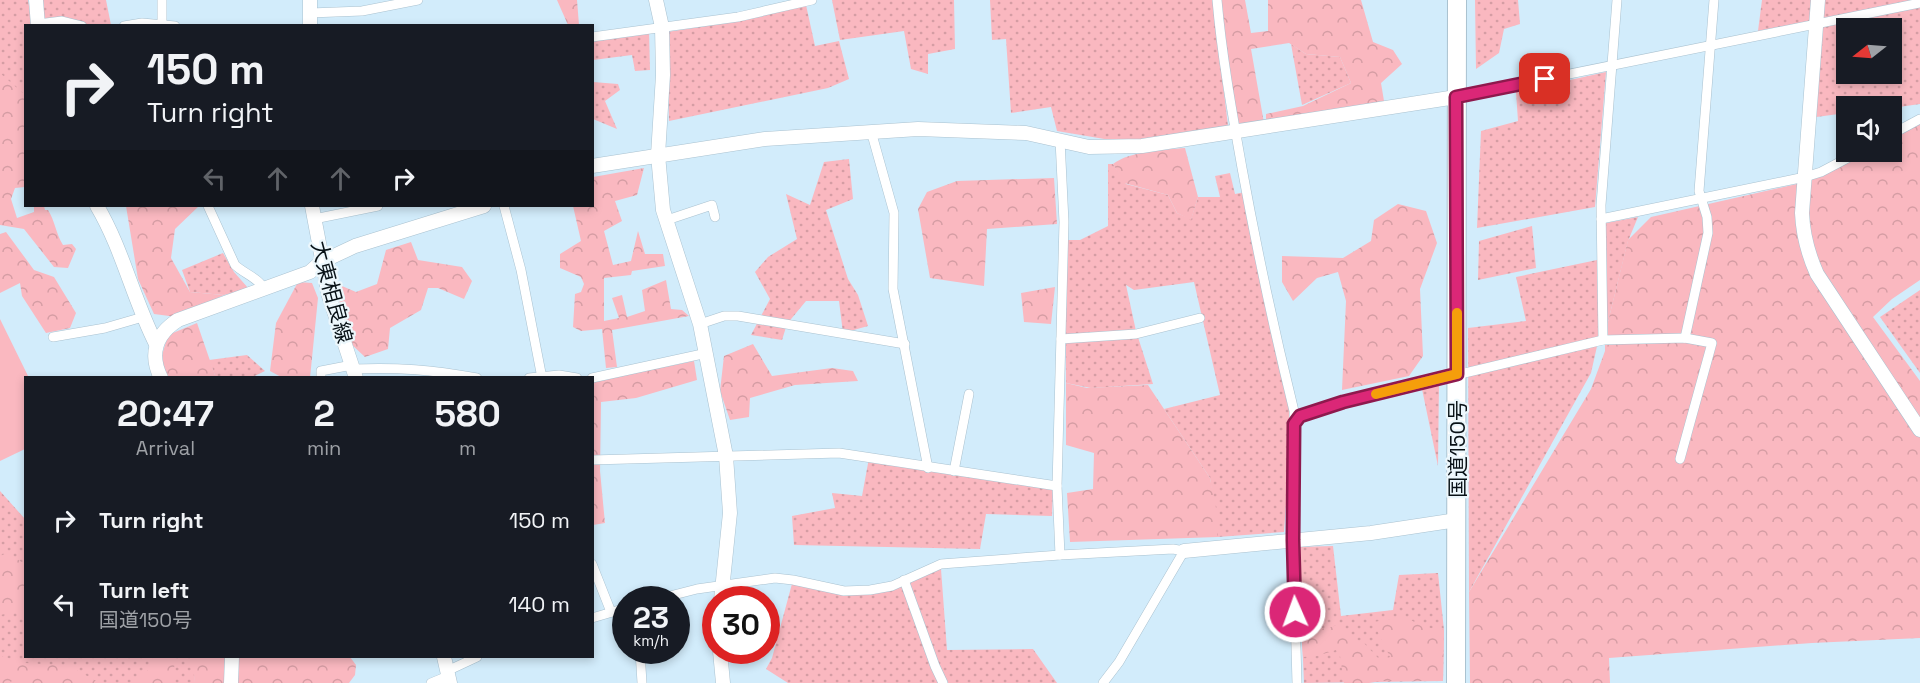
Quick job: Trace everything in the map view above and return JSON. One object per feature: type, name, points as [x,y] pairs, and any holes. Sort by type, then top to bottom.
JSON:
[{"type":"highway","name":"国道150号","points":[[1456,683],[1457,0]]},
{"type":"street","points":[[36,0],[38,24]]},
{"type":"street","points":[[162,0],[162,24]]},
{"type":"street","points":[[310,13],[362,11],[418,0]]},
{"type":"street","points":[[656,0],[662,27],[663,75],[658,155],[659,183],[667,220],[700,324],[726,456],[730,513],[723,585]]},
{"type":"street","points":[[594,37],[738,17],[812,0]]},
{"type":"street","points":[[1217,0],[1220,39],[1235,131],[1265,292],[1294,411],[1293,540],[1297,683]]},
{"type":"street","points":[[1603,340],[1601,219],[1617,0]]},
{"type":"street","points":[[1685,338],[1708,233],[1707,217],[1699,191],[1714,0]]},
{"type":"street","points":[[1818,0],[1802,213],[1808,255],[1821,280],[1920,430]]},
{"type":"street","points":[[594,166],[765,139],[918,129],[1026,133],[1089,147],[1127,147],[1163,143],[1456,97],[1920,3]]},
{"type":"street","points":[[44,24],[62,21],[74,24]]},
{"type":"street","points":[[136,24],[152,24]]},
{"type":"street","points":[[1902,129],[1920,119]]},
{"type":"street","points":[[871,131],[894,213],[893,289],[928,468]]},
{"type":"street","points":[[1060,140],[1064,222],[1057,486],[1060,555]]},
{"type":"street","points":[[1601,219],[1804,177],[1821,172],[1840,162]]},
{"type":"street","points":[[667,220],[712,205],[715,217]]},
{"type":"street","points":[[98,207],[122,256],[143,317],[156,344]]},
{"type":"street","points":[[208,207],[235,265],[241,272],[261,284],[264,289]]},
{"type":"street","points":[[313,212],[367,207]]},
{"type":"street","points":[[160,376],[154,357],[156,344],[168,326],[178,320],[310,272],[321,262],[355,246],[481,207]]},
{"type":"street","points":[[504,207],[521,270],[542,376]]},
{"type":"street","name":"大東相良線","points":[[313,212],[329,296],[354,371]]},
{"type":"street","points":[[700,324],[724,316],[738,316],[905,344]]},
{"type":"street","points":[[53,337],[105,328],[143,317]]},
{"type":"street","points":[[1061,339],[1136,334],[1200,318]]},
{"type":"street","points":[[1294,424],[1300,416],[1343,402],[1603,340],[1685,338],[1712,344],[1680,459]]},
{"type":"street","points":[[594,378],[707,353]]},
{"type":"street","points":[[321,376],[321,370],[354,371],[390,367],[424,369],[465,376]]},
{"type":"street","points":[[954,471],[969,394]]},
{"type":"street","points":[[594,460],[839,453],[1057,486]]},
{"type":"street","points":[[690,592],[775,578],[844,591],[870,590],[892,586],[941,564],[1060,555],[1173,549],[1184,551],[1371,533],[1456,520]]},
{"type":"street","points":[[1103,683],[1119,662],[1184,551]]},
{"type":"street","points":[[594,569],[611,612],[594,617]]},
{"type":"street","points":[[904,580],[943,683]]},
{"type":"street","points":[[231,683],[232,658]]},
{"type":"street","points":[[444,658],[448,677]]},
{"type":"street","points":[[431,683],[448,677],[476,658]]},
{"type":"street","points":[[641,664],[642,683]]},
{"type":"street","points":[[721,664],[723,683]]},
{"type":"green space","points":[[0,0],[28,0],[32,24],[24,24],[24,105],[0,74]]},
{"type":"green space","points":[[39,0],[106,0],[111,24],[57,22],[39,23]]},
{"type":"green space","points":[[557,0],[577,0],[579,24],[568,24]]},
{"type":"green space","points":[[832,0],[954,0],[955,49],[928,54],[928,74],[911,69],[904,31],[840,40]]},
{"type":"green space","points":[[990,0],[1213,0],[1228,126],[1128,143],[1057,131],[1051,107],[1011,113],[1006,39],[992,40]]},
{"type":"green space","points":[[1221,0],[1245,0],[1251,33],[1268,31],[1268,0],[1361,0],[1373,42],[1393,50],[1402,64],[1381,83],[1384,101],[1266,122],[1266,114],[1303,106],[1351,83],[1340,57],[1306,54],[1289,43],[1251,49],[1264,123],[1241,126],[1237,122],[1223,41]]},
{"type":"green space","points":[[1475,0],[1518,0],[1520,24],[1504,29],[1499,53],[1476,69]]},
{"type":"green space","points":[[1762,0],[1812,0],[1810,21],[1758,31]]},
{"type":"green space","points":[[1818,0],[1920,0],[1920,104],[1902,107],[1902,96],[1836,96],[1836,114],[1809,118]]},
{"type":"green space","points":[[806,5],[815,46],[839,41],[849,79],[828,88],[669,121],[667,32],[744,20]]},
{"type":"green space","points":[[649,31],[650,70],[635,71],[632,55],[594,60],[594,40]]},
{"type":"green space","points":[[1291,44],[1306,54],[1340,57],[1351,83],[1302,105]]},
{"type":"green space","points":[[1606,72],[1595,207],[1477,228],[1481,131],[1518,121],[1516,92]]},
{"type":"green space","points":[[0,73],[24,94],[24,187],[15,188],[11,199],[17,218],[34,212],[34,207],[44,207],[45,210],[48,210],[63,245],[72,244],[76,249],[68,268],[54,267],[24,229],[0,225]]},
{"type":"green space","points":[[594,82],[618,84],[620,90],[605,101],[617,129],[594,119]]},
{"type":"green space","points":[[1920,122],[1920,280],[1892,299],[1873,317],[1920,381],[1920,638],[1812,643],[1609,658],[1610,683],[1470,683],[1469,592],[1591,389],[1605,351],[1605,334],[1628,240],[1651,217],[1797,184],[1846,162],[1902,162],[1902,132]]},
{"type":"green space","points":[[1185,148],[1198,197],[1191,220],[1177,213],[1168,195],[1124,183],[1113,164],[1128,156]]},
{"type":"green space","points":[[849,159],[853,199],[826,210],[848,279],[858,295],[868,326],[843,333],[839,301],[806,301],[787,324],[782,340],[751,335],[770,299],[755,272],[768,257],[797,239],[786,194],[810,205],[824,162]]},
{"type":"green space","points":[[1108,164],[1113,164],[1126,184],[1168,195],[1177,213],[1191,219],[1198,197],[1220,197],[1215,176],[1230,173],[1235,194],[1245,192],[1292,421],[1284,532],[1218,537],[1210,478],[1164,409],[1220,395],[1194,282],[1134,290],[1126,285],[1136,331],[1153,384],[1091,388],[1066,383],[1065,240],[1080,240],[1108,226]]},
{"type":"green space","points":[[644,168],[637,195],[615,201],[622,221],[604,231],[613,265],[631,261],[638,231],[645,254],[663,254],[665,266],[632,271],[631,275],[604,278],[604,321],[619,318],[612,298],[622,295],[627,317],[645,311],[642,290],[666,280],[671,309],[682,310],[689,316],[612,330],[617,367],[606,368],[602,329],[581,331],[573,327],[575,294],[581,292],[584,284],[581,277],[560,268],[560,254],[581,241],[573,207],[594,207],[594,177]]},
{"type":"green space","points":[[1054,178],[1057,224],[987,229],[984,286],[930,278],[918,209],[927,192],[957,181]]},
{"type":"green space","points":[[1398,204],[1426,211],[1437,243],[1420,289],[1423,356],[1409,376],[1342,390],[1346,301],[1338,272],[1317,278],[1293,301],[1282,282],[1282,256],[1343,258],[1371,241],[1374,220]]},
{"type":"green space","points":[[126,207],[198,207],[175,229],[171,258],[190,292],[224,295],[177,317],[154,314],[138,279]]},
{"type":"green space","points":[[1638,217],[1628,241],[1605,334],[1606,223]]},
{"type":"green space","points":[[1532,226],[1536,268],[1478,280],[1479,241]]},
{"type":"green space","points":[[6,232],[34,270],[54,277],[76,313],[70,328],[46,333],[22,296],[20,283],[0,293],[0,234]]},
{"type":"green space","points":[[411,242],[418,260],[462,267],[472,281],[464,299],[438,288],[428,288],[421,310],[390,328],[388,349],[365,357],[350,343],[336,289],[342,286],[356,292],[377,284],[386,250]]},
{"type":"green space","points":[[223,253],[234,272],[249,289],[224,295],[190,292],[182,270]]},
{"type":"green space","points":[[1597,260],[1600,333],[1591,373],[1469,592],[1468,328],[1526,321],[1516,277]]},
{"type":"green space","points":[[298,282],[312,283],[318,298],[310,376],[279,376],[270,371],[276,323]]},
{"type":"green space","points":[[1055,287],[1051,324],[1024,322],[1021,293]]},
{"type":"green space","points":[[1920,290],[1920,373],[1880,317]]},
{"type":"green space","points":[[0,319],[28,376],[24,376],[24,449],[0,461]]},
{"type":"green space","points":[[197,323],[215,376],[167,376],[160,362],[168,335]]},
{"type":"green space","points":[[753,344],[772,376],[832,368],[853,371],[858,381],[795,385],[750,398],[749,417],[730,420],[720,391],[724,356]]},
{"type":"green space","points":[[247,355],[265,371],[254,376],[215,376],[209,360]]},
{"type":"green space","points":[[694,361],[697,380],[636,398],[601,402],[600,471],[605,523],[594,525],[594,378],[614,377]]},
{"type":"green space","points":[[1066,383],[1087,388],[1148,385],[1210,478],[1218,518],[1218,537],[1070,542],[1067,493],[1093,489],[1094,453],[1066,445]]},
{"type":"green space","points":[[1439,384],[1438,466],[1422,389]]},
{"type":"green space","points":[[869,458],[1053,489],[1052,516],[986,514],[980,549],[794,545],[792,516],[835,508],[832,493],[862,496]]},
{"type":"green space","points":[[0,491],[24,518],[24,658],[194,658],[195,683],[0,683]]},
{"type":"green space","points":[[1333,546],[1341,616],[1393,610],[1399,575],[1438,573],[1444,630],[1443,681],[1304,683],[1298,547]]},
{"type":"green space","points":[[7,553],[24,563],[24,610],[0,615],[0,556]]},
{"type":"green space","points":[[941,569],[947,650],[1033,649],[1057,683],[788,683],[766,669],[769,664],[780,664],[780,628],[793,580],[853,591]]},
{"type":"green space","points":[[1405,617],[1424,627],[1444,630],[1443,681],[1344,683],[1340,656],[1336,650],[1317,656],[1303,657],[1301,631],[1341,624],[1353,640],[1362,641],[1380,660],[1390,657],[1373,622]]},
{"type":"green space","points":[[0,656],[26,663],[69,666],[100,683],[20,683],[12,681],[0,683]]},
{"type":"green space","points":[[153,658],[175,658],[173,683],[134,683],[148,670]]},
{"type":"green space","points":[[192,658],[351,658],[356,665],[355,675],[349,683],[195,683]]},
{"type":"slow traffic","points":[[1376,394],[1457,374],[1457,313]]},
{"type":"route","points":[[1295,612],[1294,424],[1300,416],[1343,402],[1457,374],[1456,97],[1545,79]]}]
